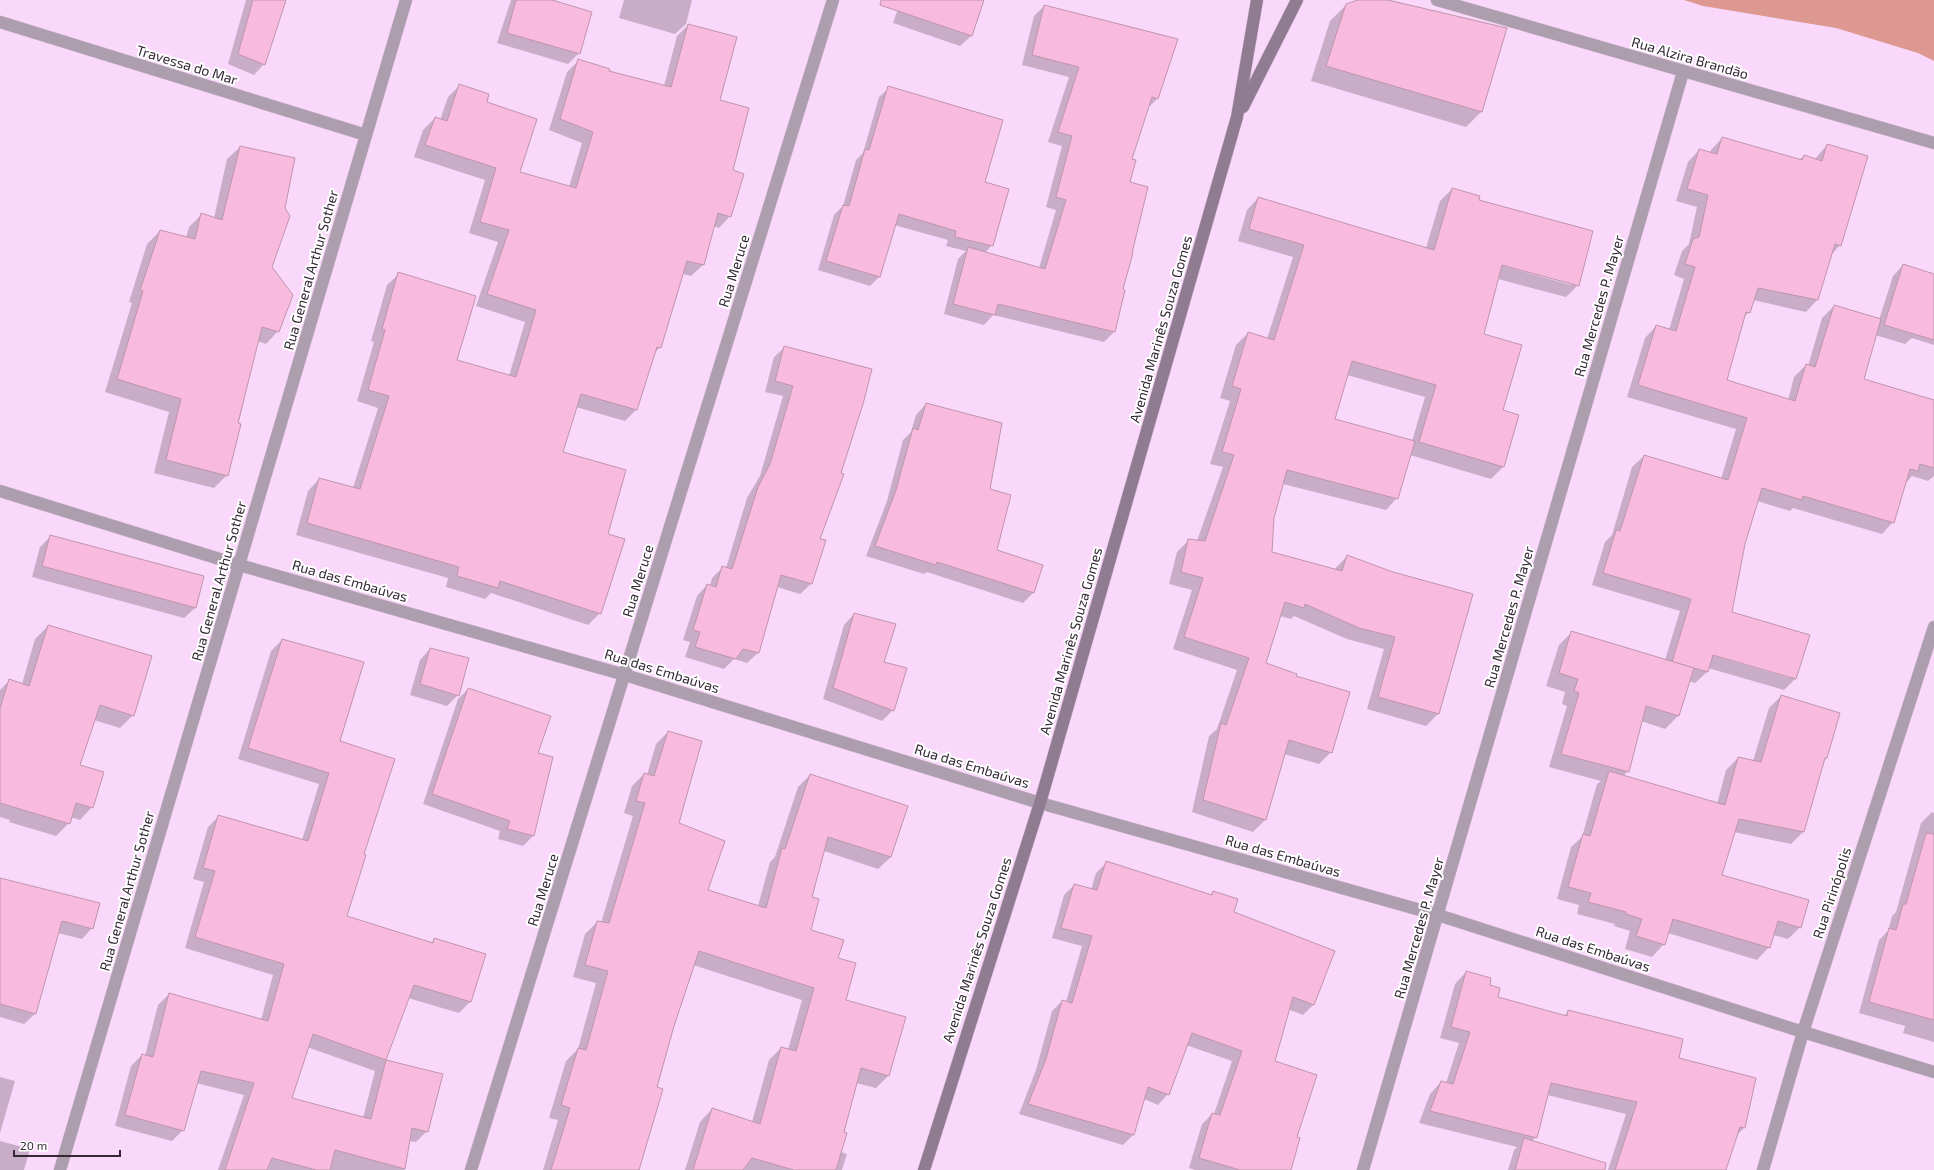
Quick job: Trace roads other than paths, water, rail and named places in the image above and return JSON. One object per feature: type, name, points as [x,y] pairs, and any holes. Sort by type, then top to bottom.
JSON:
[{"type":"street","name":"Rua General Arthur Sother","points":[[60,1170],[406,0]]},
{"type":"street","name":"Rua Meruce","points":[[471,1170],[625,675],[832,0]]},
{"type":"street","name":"Avenida Marinês Souza Gomes","points":[[924,1170],[1040,803],[1238,116],[1257,0]]},
{"type":"street","name":"Avenida Marinês Souza Gomes","points":[[1238,116],[1298,0]]},
{"type":"street","name":"Rua Alzira Brandão","points":[[1437,0],[1934,143]]},
{"type":"street","name":"Travessa do Mar","points":[[0,22],[366,135]]},
{"type":"street","name":"Rua Mercedes P. Mayer","points":[[1363,1170],[1683,72]]},
{"type":"street","name":"Rua das Embaúvas","points":[[0,491],[239,565],[625,675],[1040,803],[1438,915],[1802,1032],[1934,1072]]},
{"type":"street","name":"Rua Pirinópolis","points":[[1763,1170],[1802,1032],[1934,627]]}]
